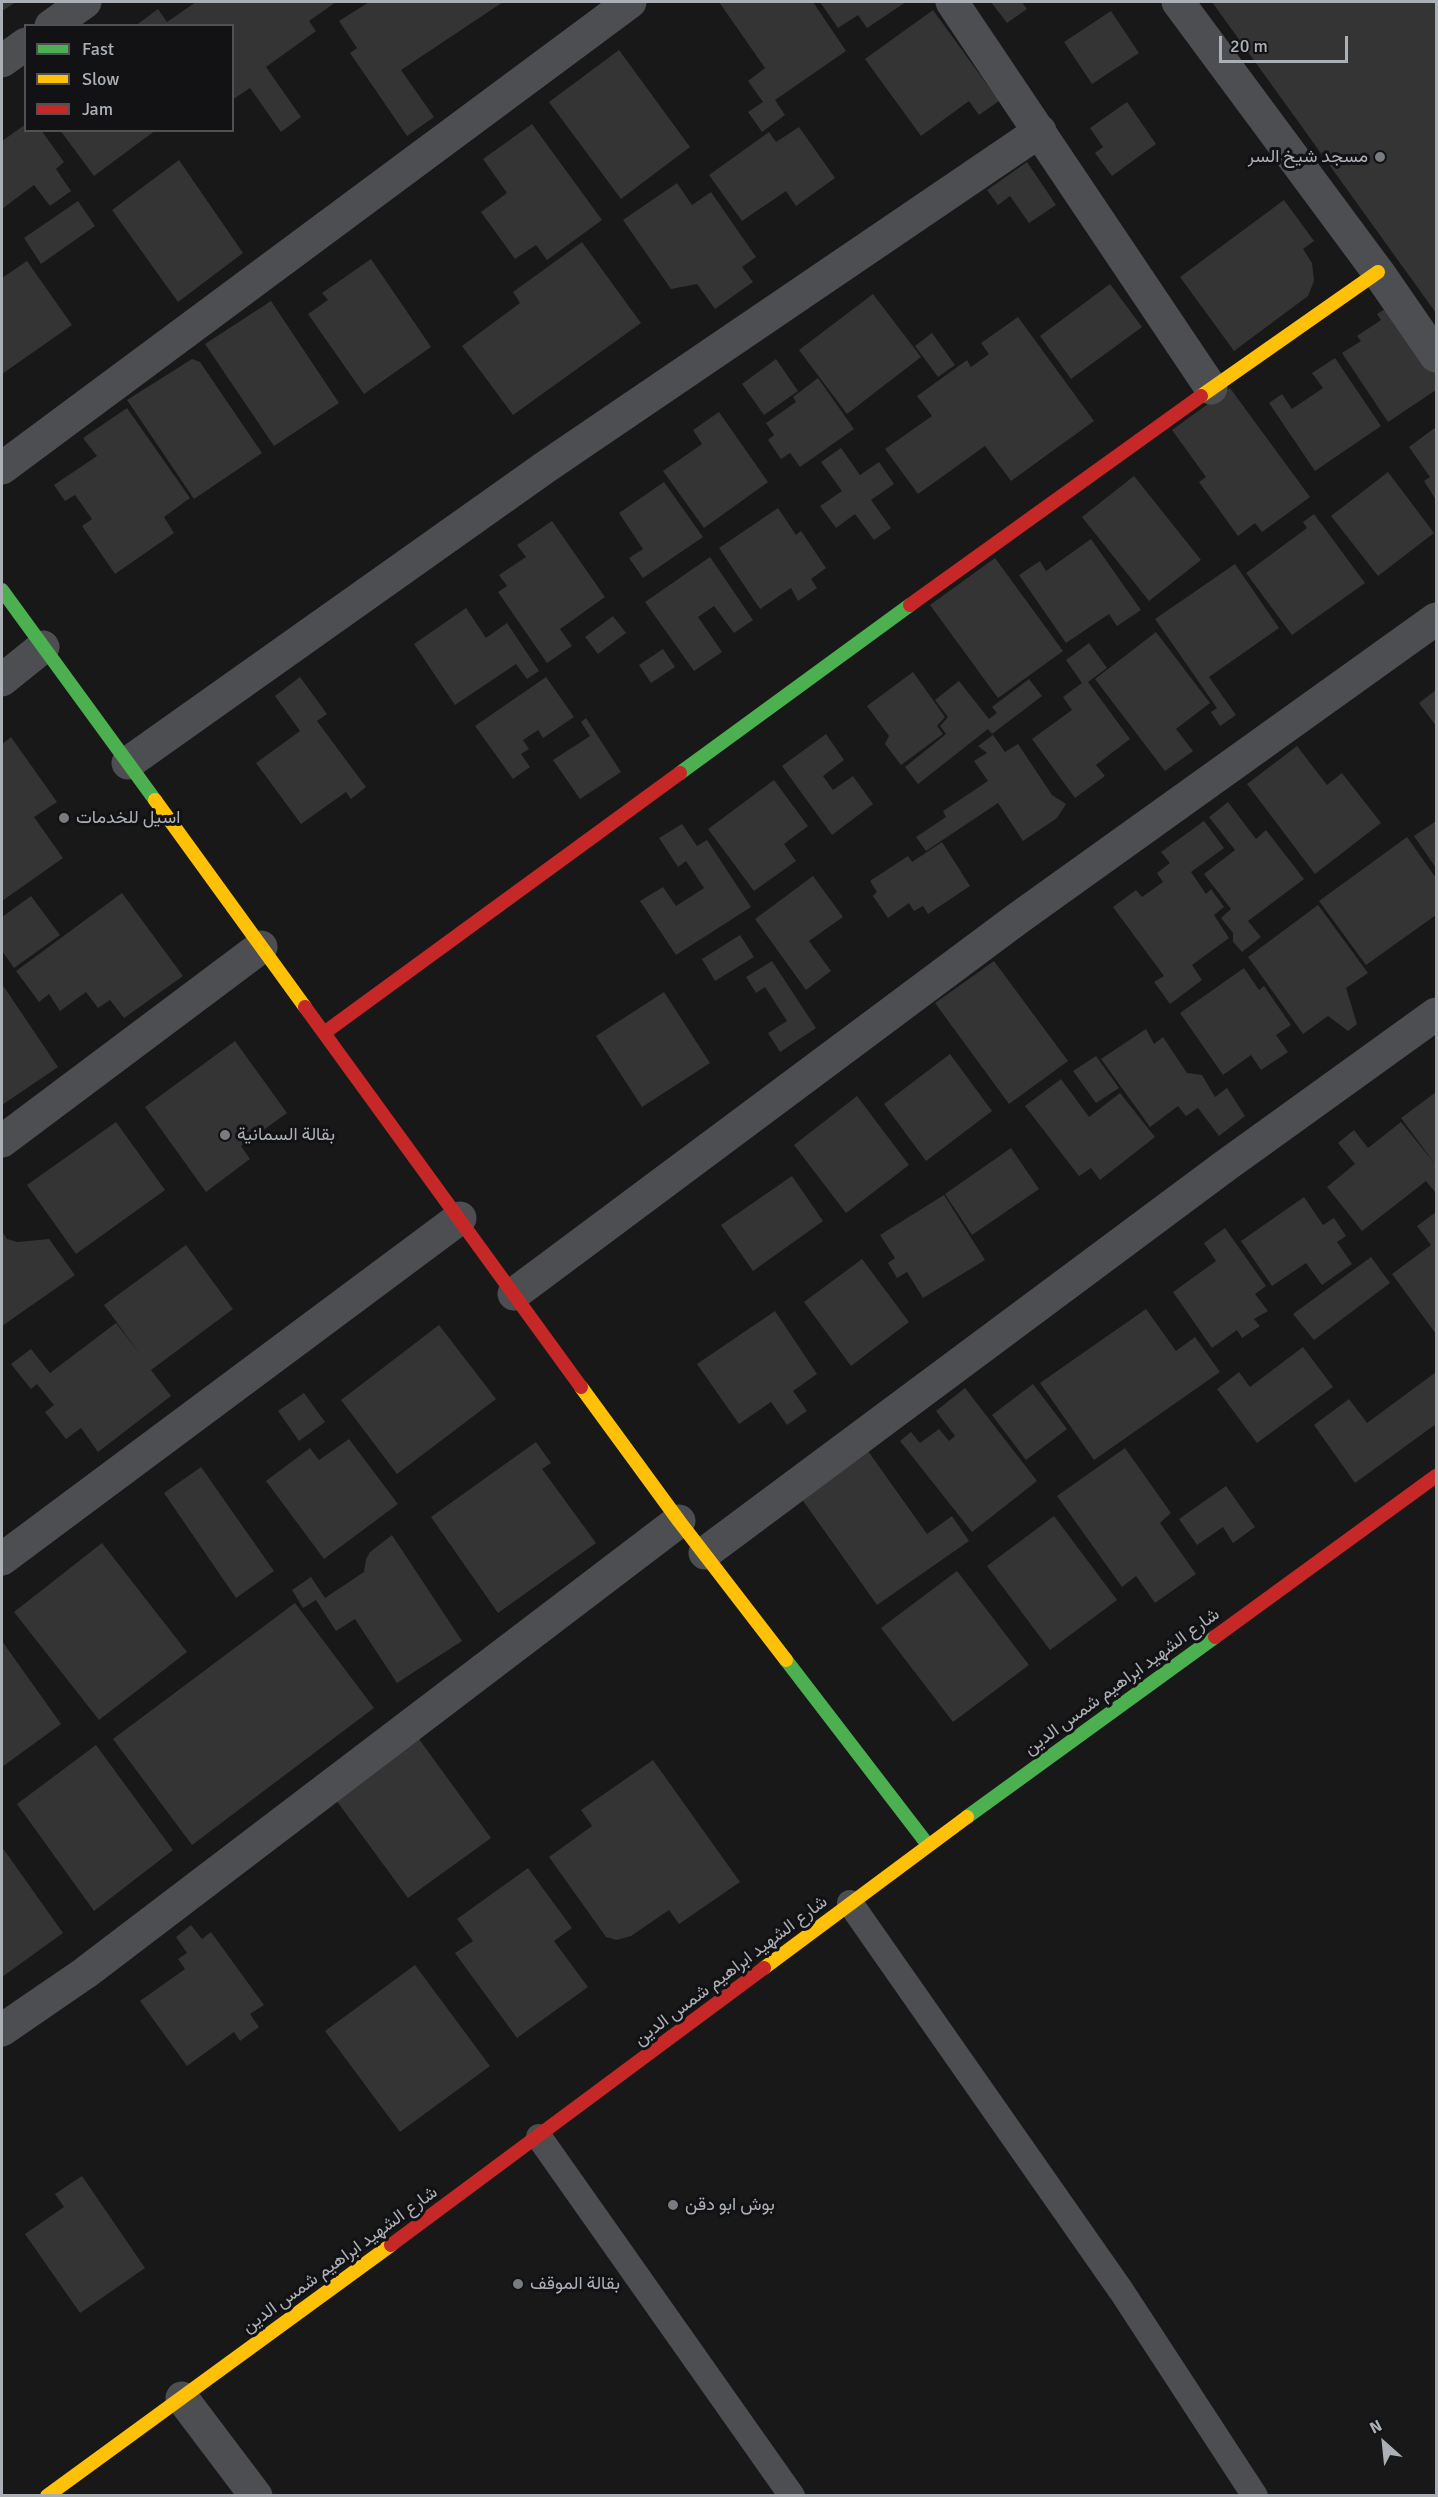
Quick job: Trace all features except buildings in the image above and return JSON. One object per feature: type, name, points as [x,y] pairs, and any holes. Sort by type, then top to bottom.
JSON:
[{"type":"street","points":[[54,24],[85,2]]},
{"type":"street","points":[[2,468],[630,2]]},
{"type":"street","points":[[952,2],[1210,388]]},
{"type":"street","points":[[1178,2],[1378,272],[1437,356]]},
{"type":"street","points":[[2,61],[24,45]]},
{"type":"street","points":[[128,763],[547,466],[1040,131]]},
{"type":"street","points":[[324,1033],[756,716],[1210,388],[1378,272]]},
{"type":"street","points":[[2,590],[679,1521],[928,1845]]},
{"type":"street","points":[[514,1294],[1017,919],[1437,619]]},
{"type":"street","points":[[2,680],[43,648]]},
{"type":"street","points":[[2,1141],[261,947]]},
{"type":"street","points":[[705,1553],[1225,1166],[1437,1014]]},
{"type":"street","points":[[2,1559],[460,1218]]},
{"type":"street","name":"شارع الشهيد ابراهيم شمس الدين","points":[[47,2496],[539,2138],[928,1845],[1437,1476]]},
{"type":"street","points":[[2,2030],[94,1966],[679,1521]]},
{"type":"street","points":[[182,2398],[256,2496]]},
{"type":"lane","points":[[850,1903],[1122,2292],[1256,2496]]},
{"type":"lane","points":[[539,2138],[792,2496]]},
{"type":"traffic: fast","points":[[2,590],[155,800]]},
{"type":"traffic: fast","points":[[680,773],[910,605]]},
{"type":"traffic: fast","points":[[967,1817],[1215,1637]]},
{"type":"traffic: fast","points":[[786,1660],[928,1845]]},
{"type":"traffic: slow","points":[[1201,396],[1378,272]]},
{"type":"traffic: slow","points":[[155,800],[305,1007]]},
{"type":"traffic: slow","points":[[581,1387],[679,1521],[786,1660]]},
{"type":"traffic: slow","points":[[764,1968],[967,1817]]},
{"type":"traffic: slow","points":[[47,2496],[391,2245]]},
{"type":"traffic: jam","points":[[910,605],[1201,396]]},
{"type":"traffic: jam","points":[[324,1033],[680,773]]},
{"type":"traffic: jam","points":[[305,1007],[581,1387]]},
{"type":"traffic: jam","points":[[1215,1637],[1436,1476]]},
{"type":"traffic: jam","points":[[391,2245],[764,1968]]},
{"type":"place","name":"مسجد شيخ السر","points":[[1380,157]]},
{"type":"place","name":"اسيل للخدمات","points":[[64,818]]},
{"type":"place","name":"بقالة السمانية","points":[[225,1135]]},
{"type":"place","name":"بوش ابو دقن","points":[[673,2205]]},
{"type":"place","name":"بقالة الموقف","points":[[518,2284]]}]
